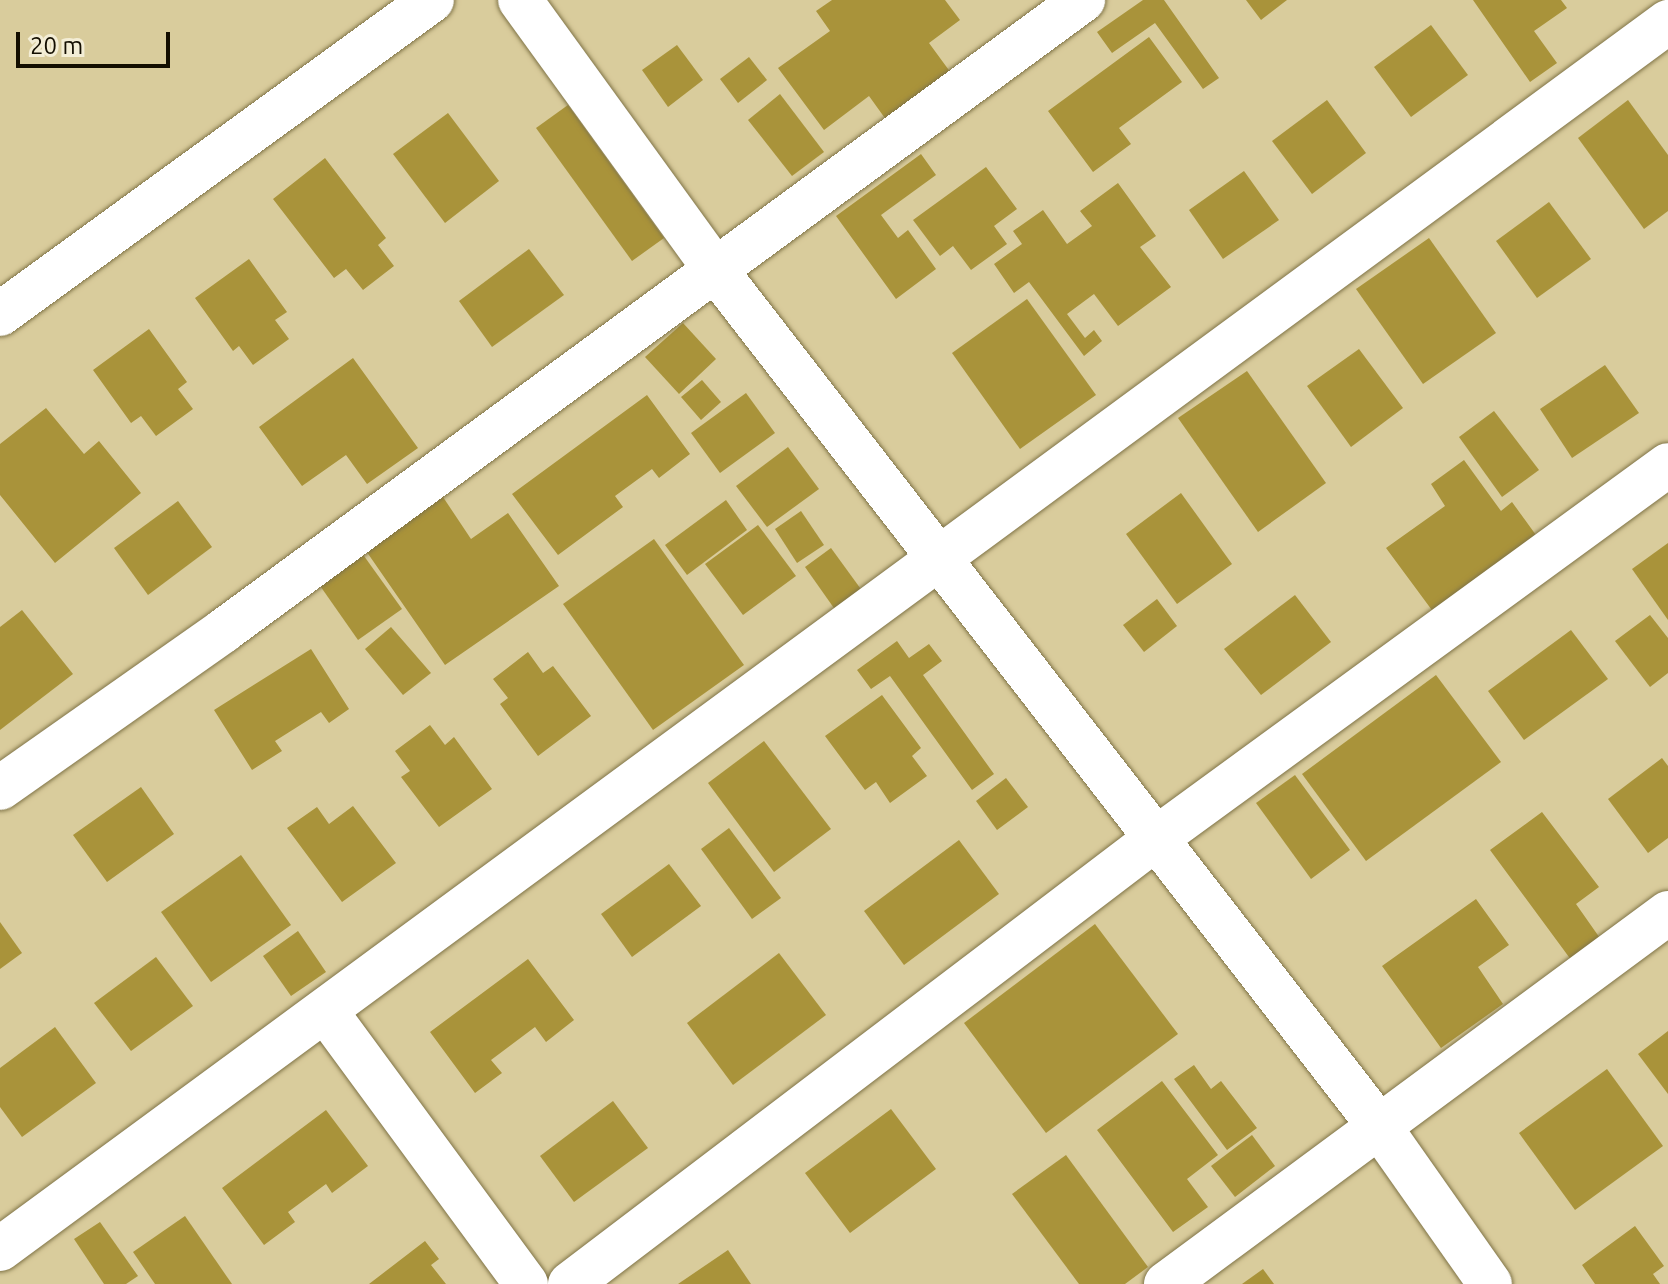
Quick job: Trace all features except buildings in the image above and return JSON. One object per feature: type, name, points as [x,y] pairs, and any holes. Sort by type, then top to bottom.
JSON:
[{"type":"street","points":[[0,314],[432,0]]},
{"type":"street","points":[[520,0],[714,268],[1154,840],[1379,1126],[1490,1284]]},
{"type":"street","points":[[0,788],[223,631],[1083,0]]},
{"type":"street","points":[[0,1249],[327,1013],[1668,22]]},
{"type":"street","points":[[570,1284],[1154,840],[1668,465]]},
{"type":"street","points":[[1166,1284],[1668,913]]},
{"type":"street","points":[[327,1013],[526,1284]]}]
